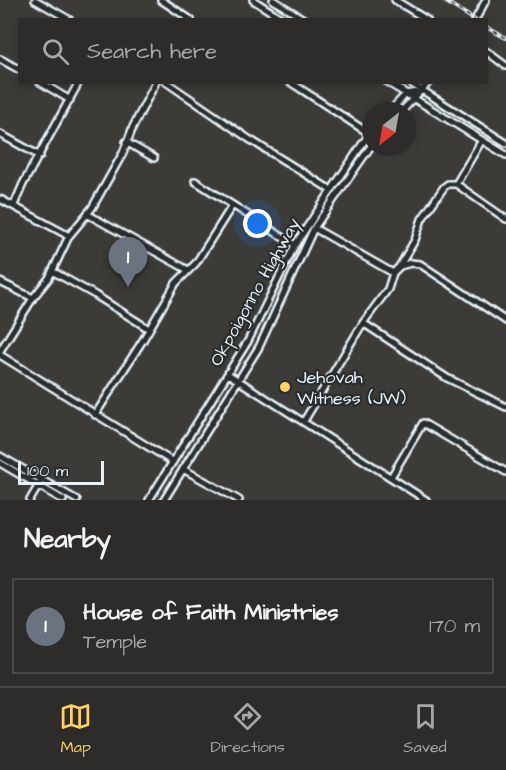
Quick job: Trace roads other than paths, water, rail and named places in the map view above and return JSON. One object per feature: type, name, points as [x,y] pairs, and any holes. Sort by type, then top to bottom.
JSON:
[{"type":"street","points":[[35,0],[66,18]]},
{"type":"street","points":[[161,0],[188,18]]},
{"type":"street","points":[[253,0],[281,18]]},
{"type":"street","points":[[273,0],[302,18]]},
{"type":"street","points":[[395,0],[424,18]]},
{"type":"street","points":[[476,18],[486,0]]},
{"type":"street","points":[[488,52],[506,66]]},
{"type":"street","points":[[0,59],[18,69]]},
{"type":"street","points":[[43,84],[70,100]]},
{"type":"street","points":[[14,205],[78,84]]},
{"type":"street","points":[[155,84],[126,142],[123,153],[87,214],[69,236],[45,285],[33,298],[0,353],[95,415],[173,462]]},
{"type":"street","points":[[169,84],[249,139],[331,190]]},
{"type":"street","points":[[293,84],[362,128]]},
{"type":"street","points":[[390,84],[506,155]]},
{"type":"street","points":[[398,102],[410,84]]},
{"type":"street","points":[[412,84],[506,143]]},
{"type":"street","points":[[411,102],[428,84]]},
{"type":"street","points":[[405,93],[423,91]]},
{"type":"street","points":[[0,134],[40,156]]},
{"type":"street","points":[[456,184],[482,140]]},
{"type":"street","points":[[126,142],[154,158]]},
{"type":"street","name":"Okpoigonno Highway","points":[[149,500],[248,341],[295,245],[362,145]]},
{"type":"street","name":"Okpoigonno Highway","points":[[164,500],[240,381],[273,319],[292,271],[314,228],[364,156]]},
{"type":"street","points":[[195,181],[295,245]]},
{"type":"street","points":[[304,421],[363,323],[388,289],[393,273],[415,240],[422,219],[444,187],[448,184],[456,184],[506,219]]},
{"type":"street","points":[[0,199],[69,236]]},
{"type":"street","points":[[95,415],[176,283],[202,254],[232,206]]},
{"type":"street","points":[[87,214],[188,270]]},
{"type":"street","points":[[314,228],[393,273]]},
{"type":"street","points":[[399,267],[411,263],[420,264],[506,321]]},
{"type":"street","points":[[52,271],[149,329]]},
{"type":"street","points":[[0,282],[33,298]]},
{"type":"street","points":[[363,323],[447,378],[506,407]]},
{"type":"street","points":[[228,374],[426,500]]},
{"type":"street","points":[[391,477],[423,423],[506,472]]},
{"type":"street","points":[[0,456],[63,500]]},
{"type":"street","points":[[0,464],[77,500]]},
{"type":"street","points":[[183,469],[239,500]]},
{"type":"street","points":[[30,500],[40,483]]},
{"type":"railway","points":[[443,0],[472,18]]},
{"type":"railway","points":[[488,28],[506,38]]},
{"type":"place","name":"House of Faith Ministries","points":[[128,287]]},
{"type":"place","name":"Jehovah Witness (JW)","points":[[285,387]]}]
